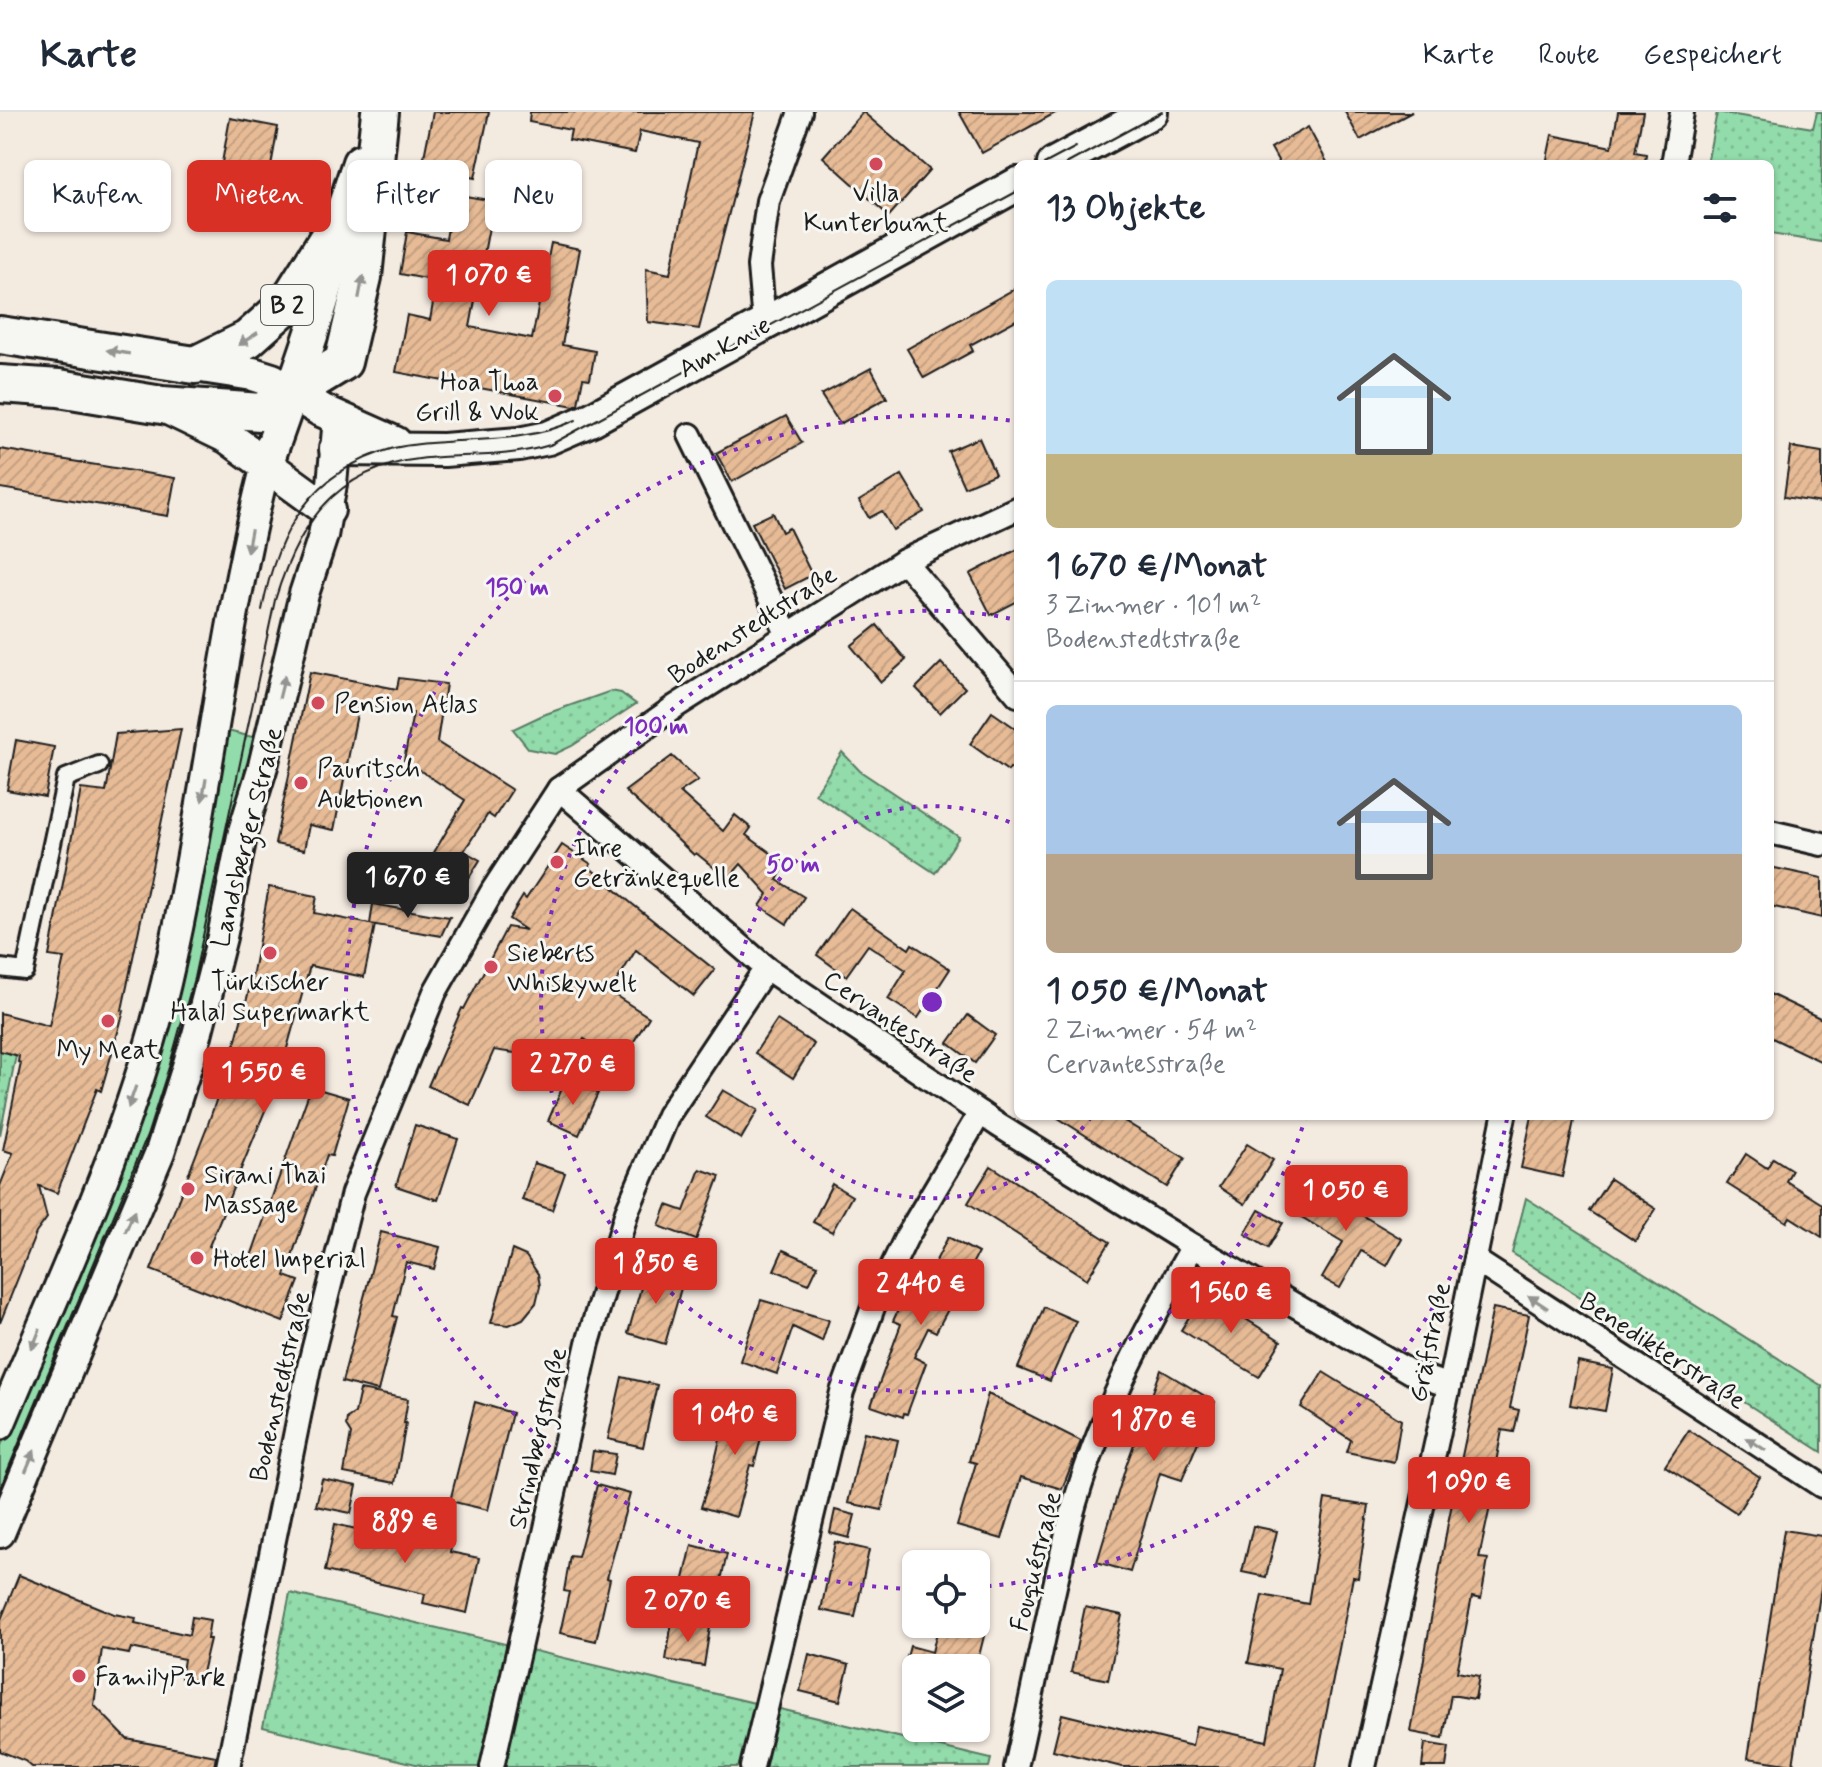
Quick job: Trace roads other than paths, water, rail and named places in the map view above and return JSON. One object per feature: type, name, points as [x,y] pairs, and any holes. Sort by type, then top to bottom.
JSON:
[{"type":"main road","name":"Landsberger Straße","points":[[266,465],[330,276],[345,211],[379,112]]},
{"type":"main road","name":"Landsberger Straße","points":[[337,434],[343,362],[363,277],[379,112]]},
{"type":"main road","points":[[1061,160],[1151,112]]},
{"type":"main road","name":"Am Knie","points":[[195,365],[272,380],[291,392],[337,434],[411,450],[485,448],[548,438],[592,419],[1014,186]]},
{"type":"main road","name":"B 2","points":[[195,365],[248,339],[280,313],[345,211]]},
{"type":"main road","points":[[0,335],[195,365]]},
{"type":"main road","points":[[0,384],[59,388],[162,405],[261,412],[343,362]]},
{"type":"main road","points":[[162,405],[215,429],[328,510]]},
{"type":"street","points":[[764,323],[759,266],[768,201],[800,112]]},
{"type":"street","points":[[1674,160],[1682,112]]},
{"type":"street","name":"Landsberger Straße","points":[[0,1533],[160,1152],[197,1035],[222,937],[243,831],[321,542],[337,434]]},
{"type":"street","points":[[690,435],[787,633]]},
{"type":"street","name":"Landsberger Straße","points":[[0,1425],[118,1139],[158,1011],[186,891],[215,713],[266,465]]},
{"type":"street","name":"Bodenstedtstraße","points":[[228,1767],[309,1367],[353,1193],[435,992],[493,890],[559,789],[676,706],[904,561],[1014,510]]},
{"type":"street","points":[[904,561],[1014,690]]},
{"type":"street","points":[[0,968],[25,971],[66,778],[99,765]]},
{"type":"street","name":"Cervantesstraße","points":[[559,789],[766,968],[980,1113],[1193,1246],[1410,1372],[1449,1386]]},
{"type":"street","points":[[1774,833],[1822,844]]},
{"type":"street","name":"Strindbergstraße","points":[[492,1767],[588,1343],[627,1211],[668,1115],[766,968]]},
{"type":"street","points":[[752,1767],[842,1392],[875,1302],[906,1238],[980,1113]]},
{"type":"street","name":"Gräfstraße","points":[[1364,1767],[1449,1386],[1503,1120]]},
{"type":"street","name":"Fouquéstraße","points":[[1016,1767],[1077,1501],[1102,1426],[1137,1344],[1193,1246]]},
{"type":"street","name":"Benedikterstraße","points":[[1475,1260],[1822,1486]]},
{"type":"tram line","points":[[1073,160],[1162,112]]},
{"type":"tram line","points":[[1052,160],[1076,147]]},
{"type":"tram line","points":[[0,1489],[147,1136],[194,978],[275,600],[299,541],[314,517],[332,497],[353,481],[378,469],[407,461],[509,453],[550,445],[1014,193]]},
{"type":"tram line","points":[[262,610],[277,555],[288,530],[302,508],[340,472],[365,458],[401,446],[517,436],[547,431],[576,420]]},
{"type":"place","name":"Villa Kunterbunt","points":[[876,164]]},
{"type":"place","name":"Hoa Thoa Grill & Wok","points":[[555,396]]},
{"type":"place","name":"Pension Atlas","points":[[318,703]]},
{"type":"place","name":"Pauritsch Auktionen","points":[[301,783]]},
{"type":"place","name":"Ihre Getränkequelle","points":[[557,862]]},
{"type":"place","name":"Türkischer Halal Supermarkt","points":[[270,953]]},
{"type":"place","name":"Sieberts Whiskywelt","points":[[491,967]]},
{"type":"place","name":"My Meat","points":[[108,1021]]},
{"type":"place","name":"Sirani Thai Massage","points":[[188,1189]]},
{"type":"place","name":"Hotel Imperial","points":[[197,1258]]},
{"type":"place","name":"FamilyPark","points":[[79,1676]]}]
